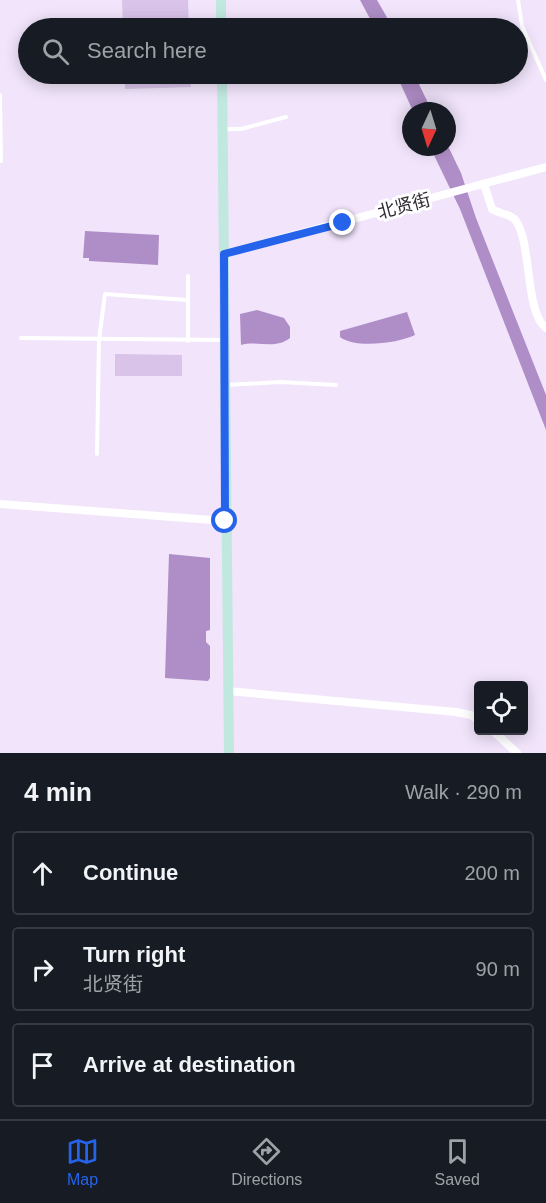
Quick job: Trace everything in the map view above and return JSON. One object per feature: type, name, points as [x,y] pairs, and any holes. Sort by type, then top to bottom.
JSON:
[{"type":"main road","points":[[220,0],[221,18]]},
{"type":"main road","points":[[222,84],[229,753]]},
{"type":"street","points":[[546,167],[484,184],[492,209],[513,217],[518,222],[537,317],[546,328]]},
{"type":"street","name":"北贤街","points":[[224,254],[484,184]]},
{"type":"street","points":[[0,504],[225,521]]},
{"type":"street","points":[[228,691],[456,712],[474,717]]},
{"type":"street","points":[[497,735],[517,753]]},
{"type":"lane","points":[[518,0],[521,18]]},
{"type":"lane","points":[[528,40],[546,80]]},
{"type":"lane","points":[[0,95],[1,161]]},
{"type":"lane","points":[[223,129],[241,129],[286,117]]},
{"type":"lane","points":[[188,276],[188,341]]},
{"type":"lane","points":[[97,454],[99,340],[105,294],[187,300]]},
{"type":"lane","points":[[21,338],[224,340]]},
{"type":"lane","points":[[224,385],[281,382],[336,385]]},
{"type":"shaded area","points":[[122,0],[188,0],[189,18],[123,18]]},
{"type":"shaded area","points":[[360,0],[377,0],[387,18],[370,18]]},
{"type":"shaded area","points":[[125,84],[191,84],[191,87],[125,89]]},
{"type":"shaded area","points":[[401,84],[419,84],[428,102],[409,102]]},
{"type":"shaded area","points":[[434,156],[453,156],[461,173],[476,218],[546,395],[546,430],[460,209]]},
{"type":"shaded area","points":[[85,231],[159,235],[158,265],[89,261],[89,258],[83,258]]},
{"type":"shaded area","points":[[257,310],[284,318],[290,327],[290,338],[284,342],[272,344],[241,345],[240,314]]},
{"type":"shaded area","points":[[407,312],[415,335],[408,338],[366,344],[347,341],[340,337],[340,331]]},
{"type":"shaded area","points":[[115,354],[182,355],[182,376],[115,376]]},
{"type":"shaded area","points":[[169,554],[210,558],[210,630],[206,631],[206,642],[210,646],[210,678],[208,681],[165,678]]},
{"type":"route","points":[[225,521],[224,254],[343,223]]}]
